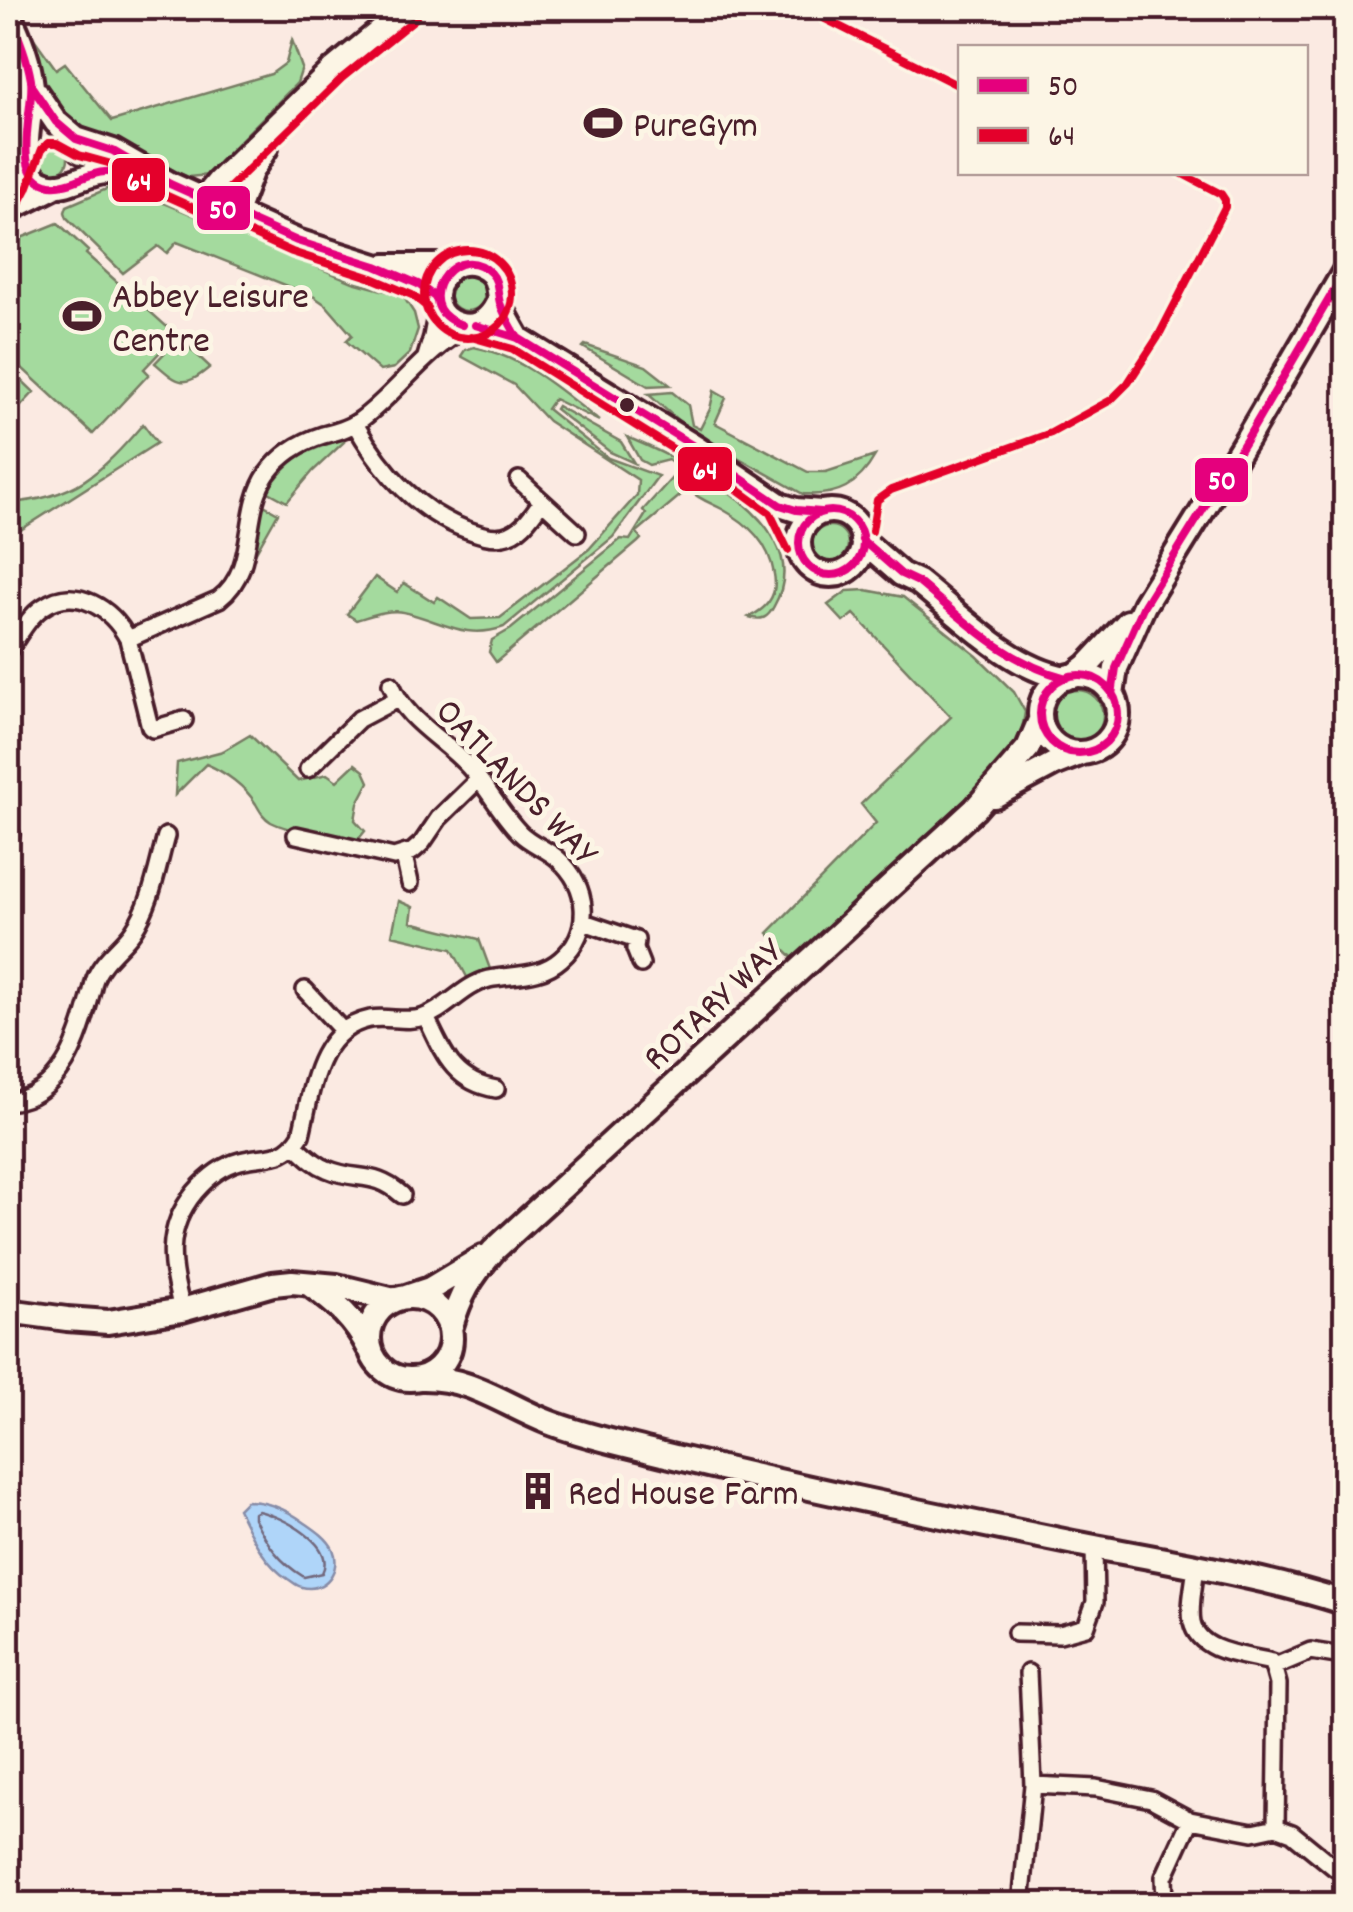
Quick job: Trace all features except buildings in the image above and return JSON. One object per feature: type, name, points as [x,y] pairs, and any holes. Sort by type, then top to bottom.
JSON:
[{"type":"street","points":[[204,199],[334,69],[408,8]]},
{"type":"street","points":[[8,13],[32,87],[80,146],[82,163],[79,171],[62,184],[8,210]]},
{"type":"street","points":[[32,87],[26,154],[33,176],[48,185],[108,172],[170,184]]},
{"type":"street","points":[[236,212],[256,163],[286,118]]},
{"type":"street","points":[[8,197],[36,136],[43,131],[60,130],[297,241],[418,284],[456,324],[518,338],[695,447],[780,505],[843,513],[860,530],[860,556],[854,565],[835,574],[813,569],[802,558],[780,505]]},
{"type":"street","points":[[128,639],[231,590],[242,569],[259,489],[279,459],[312,438],[356,424],[426,357],[486,321],[499,300],[494,277],[473,263],[376,266]]},
{"type":"street","points":[[426,357],[437,287],[440,278],[454,266]]},
{"type":"street","points":[[1112,695],[1116,668],[1144,605],[1346,270]]},
{"type":"street","points":[[499,300],[518,338]]},
{"type":"street","points":[[356,424],[374,455],[404,490],[425,510],[446,522],[474,532],[503,536],[518,530],[542,501]]},
{"type":"street","points":[[519,480],[577,533]]},
{"type":"street","points":[[799,545],[803,527],[821,512]]},
{"type":"street","points":[[862,540],[1010,656],[1048,674],[1089,677],[1102,683],[1117,709],[1110,738],[1084,753],[1072,753],[1051,742],[1010,656]]},
{"type":"street","points":[[845,571],[901,574]]},
{"type":"street","points":[[8,651],[44,606],[57,600],[85,599],[109,613],[128,639],[150,727],[184,720]]},
{"type":"street","points":[[1040,715],[1048,690],[1097,656],[1144,605]]},
{"type":"street","name":"OATLANDS WAY","points":[[308,770],[358,719],[394,692],[413,718],[467,764],[520,834],[554,856],[577,882],[584,902],[584,922],[566,955],[532,974],[486,980],[470,987],[426,1017]]},
{"type":"street","name":"ROTARY WAY","points":[[450,1332],[460,1297],[494,1250],[974,809],[1028,748],[1040,715]]},
{"type":"street","name":"ROTARY WAY","points":[[974,809],[1012,785],[1084,753]]},
{"type":"street","points":[[296,836],[404,856],[422,843],[439,818],[479,778]]},
{"type":"street","points":[[8,1102],[46,1088],[70,1055],[94,980],[145,910],[166,836]]},
{"type":"street","points":[[404,856],[410,883]]},
{"type":"street","points":[[584,922],[643,936],[635,949],[641,964]]},
{"type":"street","points":[[305,990],[342,1030]]},
{"type":"street","points":[[182,1310],[172,1253],[178,1217],[206,1179],[222,1169],[239,1161],[276,1156],[295,1144],[301,1135],[321,1057],[342,1030],[364,1020],[426,1017],[444,1055],[467,1089],[496,1089]]},
{"type":"street","points":[[295,1144],[310,1160],[325,1168],[386,1177],[402,1195]]},
{"type":"street","name":"ROTARY WAY","points":[[400,1298],[430,1290],[494,1250]]},
{"type":"street","points":[[308,1283],[344,1310],[359,1327],[380,1367],[392,1375],[451,1380],[479,1388],[516,1409],[613,1442],[1259,1580],[1346,1603]]},
{"type":"street","points":[[8,1311],[108,1322],[182,1310],[274,1284],[308,1283],[421,1298],[444,1315],[461,1364],[479,1388]]},
{"type":"street","points":[[370,1349],[373,1320],[382,1308],[400,1298]]},
{"type":"street","points":[[421,1378],[443,1362],[449,1350],[450,1332]]},
{"type":"street","points":[[1016,1634],[1060,1634],[1086,1628],[1095,1602],[1094,1546]]},
{"type":"street","points":[[1196,1567],[1191,1608],[1197,1634],[1209,1646],[1272,1662],[1274,1666],[1278,1684],[1276,1827]]},
{"type":"street","points":[[1274,1666],[1311,1650],[1336,1655]]},
{"type":"street","points":[[1021,1904],[1033,1785],[1028,1673]]},
{"type":"street","points":[[1033,1785],[1096,1788],[1151,1799],[1190,1820],[1253,1832],[1276,1827],[1292,1832],[1335,1868],[1346,1870]]},
{"type":"street","points":[[1164,1904],[1164,1877],[1190,1820]]},
{"type":"green space","points":[[20,19],[56,69],[65,63],[112,121],[271,74],[286,63],[292,40],[302,68],[297,83],[220,161],[225,165],[209,175],[188,177],[90,131],[63,114],[46,97]]},
{"type":"green space","points":[[53,143],[67,152],[68,158],[59,172],[53,173],[39,164],[38,158],[47,144]]},
{"type":"green space","points":[[111,187],[150,197],[353,282],[405,299],[418,329],[410,353],[394,368],[380,371],[346,341],[352,335],[313,296],[177,242],[167,253],[158,246],[123,273],[65,212],[67,206]]},
{"type":"green space","name":"Abbey Leisure Centre","points":[[58,223],[88,251],[86,254],[176,335],[144,369],[149,374],[93,434],[8,355],[8,253],[20,246],[21,238]]},
{"type":"green space","points":[[467,275],[480,280],[485,293],[480,306],[467,311],[454,306],[449,293],[454,280]]},
{"type":"green space","points":[[179,338],[210,367],[188,381],[176,379],[155,363]]},
{"type":"green space","points":[[585,345],[646,366],[670,385],[648,386]]},
{"type":"green space","points":[[474,347],[509,358],[556,387],[599,421],[554,399],[547,409],[608,458],[658,476],[613,537],[504,627],[464,631],[397,611],[356,620],[347,614],[375,577],[397,592],[404,583],[434,602],[438,597],[471,619],[500,618],[589,549],[637,495],[638,480],[548,421],[514,385],[461,356]]},
{"type":"green space","points":[[8,367],[34,392],[8,420]]},
{"type":"green space","points":[[714,391],[726,398],[715,423],[808,472],[826,472],[875,456],[862,475],[846,487],[803,494],[689,430],[648,394],[672,392],[688,405],[692,425],[700,429]]},
{"type":"green space","points":[[557,406],[621,442],[634,463],[610,452],[555,409]]},
{"type":"green space","points":[[143,424],[157,443],[8,538],[8,503],[69,489],[99,469]]},
{"type":"green space","points":[[627,437],[712,480],[763,524],[779,549],[783,577],[772,610],[761,618],[749,617],[766,605],[773,594],[774,574],[762,544],[741,521],[688,489],[637,532],[641,539],[638,542],[496,662],[489,652],[492,640],[511,629],[621,539],[630,540],[646,514],[643,510],[672,478],[683,477],[682,470],[668,460],[649,465],[640,460]]},
{"type":"green space","points":[[344,439],[287,502],[267,491],[300,456]]},
{"type":"green space","points":[[262,504],[278,513],[252,559]]},
{"type":"green space","points":[[830,526],[843,531],[848,544],[843,557],[830,562],[817,557],[812,544],[817,531]]},
{"type":"green space","points":[[866,590],[903,597],[977,656],[1014,692],[1025,712],[1020,742],[982,784],[793,958],[768,933],[876,823],[861,804],[951,717],[854,614],[844,622],[828,605],[847,591]]},
{"type":"green space","points":[[1077,690],[1095,698],[1103,716],[1095,734],[1077,742],[1059,734],[1051,716],[1059,698]]},
{"type":"green space","points":[[250,735],[298,781],[327,774],[337,781],[355,764],[364,771],[369,782],[358,803],[355,820],[365,831],[357,841],[301,832],[271,822],[240,786],[206,764],[175,795],[177,763],[223,751]]},
{"type":"green space","points":[[399,901],[413,907],[411,922],[479,939],[490,969],[468,979],[452,949],[392,935]]},
{"type":"water","points":[[246,1501],[284,1510],[324,1537],[335,1557],[330,1578],[318,1587],[298,1586],[271,1565],[238,1509]]},
{"type":"transit line","name":"50","points":[[8,13],[31,80],[27,157],[38,180],[58,185],[111,172],[151,181]]},
{"type":"transit line","name":"64","points":[[214,207],[342,78],[416,18]]},
{"type":"transit line","name":"64","points":[[825,19],[955,84]]},
{"type":"transit line","name":"50","points":[[32,87],[56,122],[76,139],[113,151],[170,184],[297,241],[418,284],[436,298]]},
{"type":"transit line","name":"64","points":[[19,204],[42,149],[48,143],[57,143],[79,155],[108,163],[165,195],[292,252],[412,295],[428,308]]},
{"type":"transit line","name":"64","points":[[872,531],[877,500],[891,490],[1051,433],[1111,400],[1128,383],[1158,337],[1225,207],[1221,194],[1185,175]]},
{"type":"transit line","name":"64","points":[[468,250],[485,253],[499,263],[509,277],[512,294],[509,311],[499,325],[485,335],[468,338],[451,335],[437,325],[427,311],[424,294],[427,277],[437,263],[451,253],[468,250]]},
{"type":"transit line","name":"50","points":[[462,325],[439,308],[439,285],[455,267],[466,263],[479,265],[494,276],[502,307],[518,338]]},
{"type":"transit line","name":"50","points":[[1112,695],[1116,668],[1144,605],[1346,270]]},
{"type":"transit line","name":"50","points":[[475,325],[518,338],[695,447],[780,505],[821,512]]},
{"type":"transit line","name":"64","points":[[471,337],[513,349],[737,489],[770,513],[788,550]]},
{"type":"transit line","name":"50","points":[[831,511],[853,521],[863,543],[853,565],[831,575],[809,565],[799,543],[809,521],[831,511]]},
{"type":"transit line","name":"50","points":[[862,540],[1005,651],[1066,678]]},
{"type":"transit line","name":"50","points":[[1079,675],[1094,678],[1106,687],[1115,699],[1118,714],[1115,729],[1106,741],[1094,750],[1079,753],[1064,750],[1052,741],[1043,729],[1040,714],[1043,699],[1052,687],[1064,678],[1079,675]]},
{"type":"place","name":"PureGym","points":[[603,123]]},
{"type":"place","name":"Abbey Leisure Centre","points":[[82,316]]},
{"type":"place","name":"Red House Farm","points":[[538,1491]]}]
